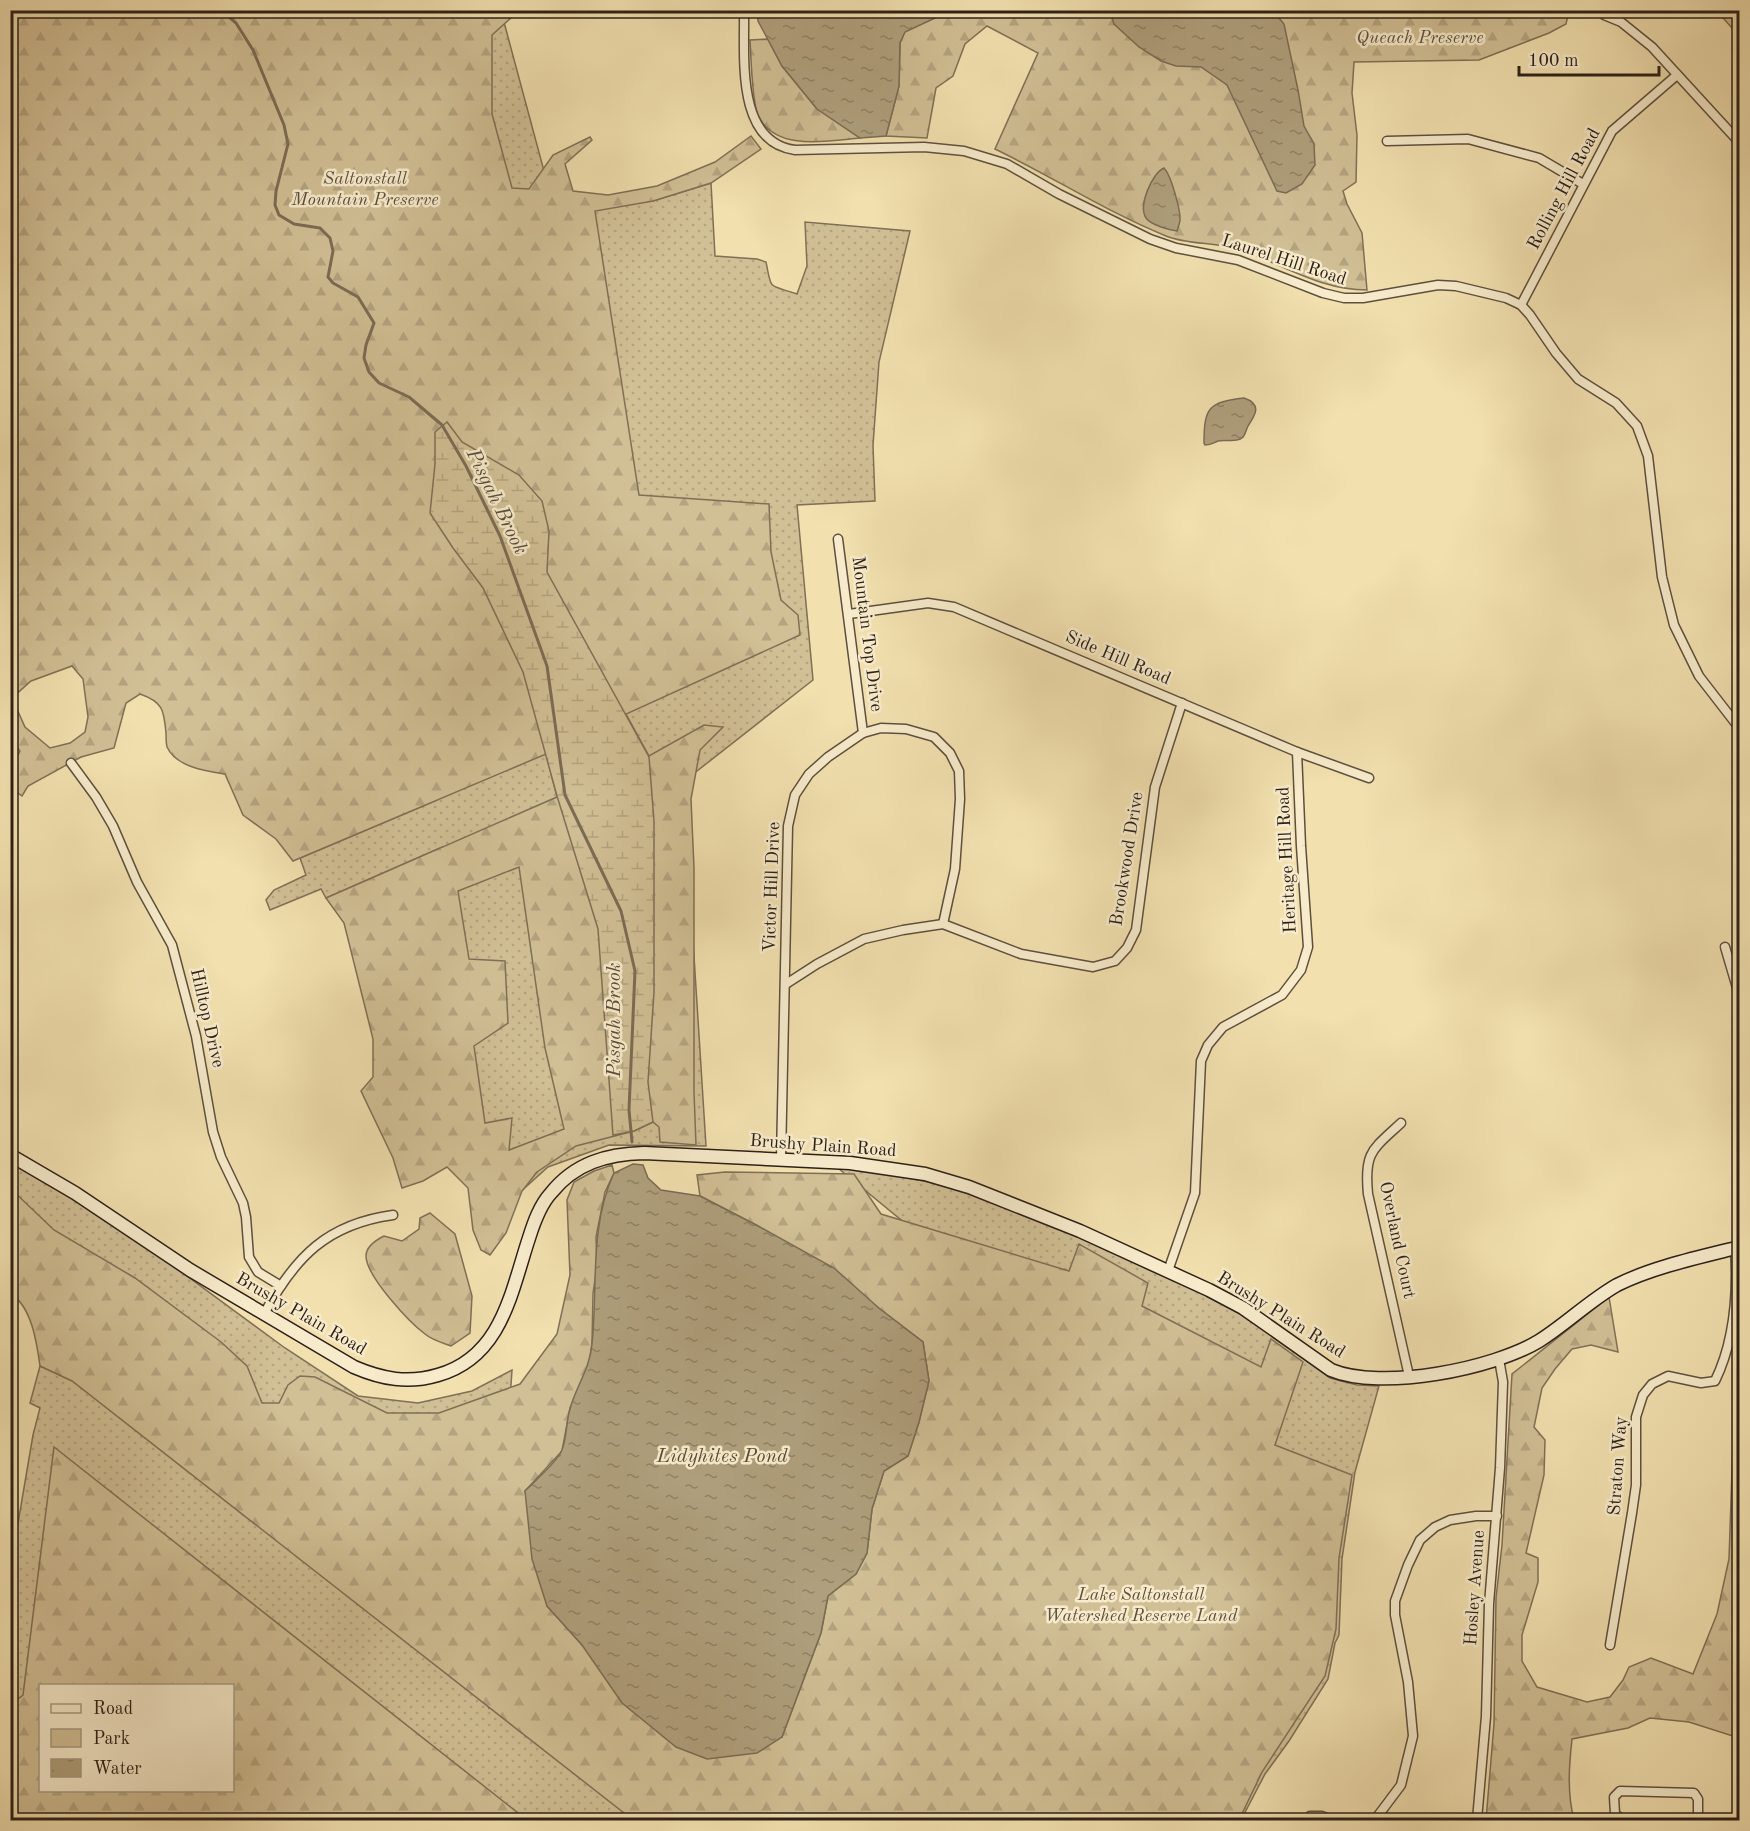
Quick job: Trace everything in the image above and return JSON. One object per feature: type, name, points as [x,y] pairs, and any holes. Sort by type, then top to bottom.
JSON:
[{"type":"main road","name":"Brushy Plain Road","points":[[10,1155],[75,1193],[190,1270],[354,1367],[383,1378],[411,1380],[447,1373],[466,1362],[480,1350],[499,1326],[541,1208],[550,1194],[574,1171],[602,1158],[628,1153],[850,1163],[930,1175],[1053,1220],[1168,1271],[1243,1308],[1323,1365],[1339,1373],[1370,1379],[1466,1368],[1499,1359],[1539,1340],[1598,1296],[1625,1282],[1645,1274],[1737,1248]]},
{"type":"street","name":"Laurel Hill Road","points":[[744,10],[749,105],[761,132],[782,147],[795,150],[935,148],[977,154],[1007,164],[1059,194],[1150,239],[1176,248],[1238,260],[1323,293],[1344,298],[1363,298],[1417,288],[1447,286],[1483,291],[1521,305]]},
{"type":"street","points":[[1604,15],[1621,22],[1652,47],[1740,143]]},
{"type":"street","name":"Rolling Hill Road","points":[[1521,305],[1612,131],[1677,75]]},
{"type":"street","points":[[1387,141],[1468,139],[1539,158],[1583,184]]},
{"type":"street","points":[[1521,305],[1578,379],[1616,403],[1637,426],[1648,456],[1662,577],[1674,625],[1699,676],[1740,729]]},
{"type":"street","name":"Mountain Top Drive","points":[[837,539],[849,614],[863,733]]},
{"type":"street","name":"Side Hill Road","points":[[849,614],[928,603],[954,607],[1297,752],[1369,778]]},
{"type":"street","points":[[1740,642],[1740,660]]},
{"type":"street","name":"Brookwood Drive","points":[[786,984],[864,939],[943,924],[1021,954],[1093,968],[1115,961],[1127,948],[1136,930],[1155,787],[1182,703]]},
{"type":"street","name":"Victor Hill Drive","points":[[786,984],[788,826],[795,795],[809,774],[863,733],[881,728],[906,729],[934,737],[950,753],[959,771],[960,799],[955,869],[943,924]]},
{"type":"street","name":"Heritage Hill Road","points":[[1168,1271],[1196,1194],[1201,1061],[1208,1045],[1223,1027],[1282,995],[1301,970],[1308,947],[1297,752]]},
{"type":"street","name":"Hilltop Drive","points":[[72,763],[113,826],[137,882],[172,945],[196,1036],[213,1132],[221,1157],[243,1203],[249,1257],[258,1272],[280,1286]]},
{"type":"street","points":[[1725,947],[1740,998]]},
{"type":"street","points":[[781,1159],[786,984]]},
{"type":"street","name":"Overland Court","points":[[1401,1122],[1370,1155],[1366,1170],[1368,1194],[1409,1376]]},
{"type":"street","points":[[264,1314],[280,1286],[298,1262],[326,1237],[368,1219],[393,1215]]},
{"type":"street","name":"Straton Way","points":[[1610,1645],[1636,1485],[1636,1417],[1643,1395],[1652,1384],[1668,1376],[1701,1383],[1714,1381],[1722,1366],[1736,1308],[1737,1248]]},
{"type":"street","name":"Hosley Avenue","points":[[1477,1821],[1486,1716],[1489,1604],[1497,1516],[1503,1382],[1499,1359]]},
{"type":"street","points":[[1372,1821],[1401,1785],[1413,1736],[1408,1682],[1395,1615],[1395,1601],[1408,1565],[1420,1540],[1435,1527],[1450,1520],[1497,1516]]},
{"type":"street","points":[[1620,1791],[1694,1793],[1698,1799],[1698,1820],[1623,1820],[1615,1814],[1614,1797],[1620,1791]]},
{"type":"street","points":[[1308,1821],[1310,1816],[1322,1816],[1332,1821]]},
{"type":"green space","points":[[11,11],[515,11],[512,17],[492,35],[492,114],[512,188],[529,189],[553,155],[590,137],[592,140],[565,164],[573,191],[608,195],[657,186],[715,162],[751,136],[761,149],[711,183],[653,201],[595,211],[639,495],[769,504],[771,552],[781,600],[798,615],[800,635],[626,714],[649,756],[704,725],[723,727],[700,750],[691,799],[694,868],[696,1145],[660,1142],[659,1127],[653,1122],[634,1131],[576,1146],[537,1172],[522,1191],[506,1233],[490,1255],[481,1250],[473,1230],[468,1188],[447,1167],[423,1181],[402,1188],[393,1158],[361,1091],[373,1077],[373,1039],[344,923],[326,898],[557,797],[546,754],[293,861],[276,839],[243,815],[225,774],[192,767],[171,754],[167,747],[161,708],[148,697],[140,694],[126,703],[114,748],[81,757],[28,786],[22,796],[11,788],[11,769],[20,751],[10,738]],"holes":[[[72,666],[83,679],[88,717],[85,732],[70,743],[50,748],[25,727],[12,698],[31,681]],[[519,867],[545,1048],[564,1129],[509,1150],[512,1118],[485,1123],[474,1046],[508,1023],[505,961],[469,959],[458,891]]]},
{"type":"green space","name":"Saltonstall Mountain Preserve","points":[[501,11],[555,212],[653,201],[711,183],[715,256],[757,259],[766,262],[772,285],[797,294],[807,266],[805,222],[910,231],[879,362],[873,445],[875,501],[797,505],[813,680],[683,782],[706,1146],[609,1145],[548,1167],[477,1231],[442,847],[326,898],[321,889],[270,910],[266,900],[274,890],[306,875],[300,858],[437,800],[232,313]]},
{"type":"green space","name":"Queach Preserve","points":[[946,11],[1569,11],[1566,24],[1549,33],[1479,60],[1354,62],[1352,93],[1357,135],[1356,182],[1343,191],[1362,233],[1367,290],[1333,286],[1317,281],[1238,249],[1183,241],[1166,236],[995,149],[1038,53],[987,26],[965,44],[953,76],[936,88],[927,138],[886,136],[899,86],[900,43],[905,31]]},
{"type":"green space","points":[[1717,11],[1739,11],[1739,36]]},
{"type":"green space","points":[[768,39],[782,66],[817,109],[860,138],[803,142],[777,135],[766,127],[758,115],[754,100],[750,40]]},
{"type":"green space","points":[[447,422],[462,442],[519,475],[542,501],[549,531],[547,572],[649,757],[654,821],[654,992],[648,1082],[653,1122],[634,1131],[613,1135],[598,929],[557,796],[523,672],[483,588],[430,513],[435,464],[435,432]]},
{"type":"green space","name":"Lake Saltonstall Watershed Reserve Land","points":[[10,1161],[63,1191],[157,1254],[285,1348],[358,1396],[418,1403],[472,1391],[512,1370],[489,1708],[1008,1308],[838,1168],[929,1182],[970,1194],[1057,1228],[1110,1250],[1225,1304],[1330,1378],[1357,1385],[1379,1386],[1355,1472],[1342,1559],[1339,1635],[1335,1643],[1328,1679],[1265,1774],[1241,1820],[11,1820],[17,1699],[14,1702],[11,1685],[10,1578],[33,1435],[40,1408],[30,1403],[40,1366],[62,1376],[11,1215]]},
{"type":"green space","name":"Lake Saltonstall Watershed Reserve Land","points":[[612,1165],[614,1173],[605,1192],[596,1237],[597,1267],[593,1293],[592,1344],[588,1368],[570,1408],[562,1451],[525,1491],[547,1606],[582,1645],[782,1737],[821,1633],[828,1596],[856,1574],[867,1553],[872,1509],[884,1471],[908,1456],[929,1381],[923,1342],[880,1309],[758,1226],[700,1196],[697,1175],[725,1172],[854,1174],[881,1214],[1069,1271],[1079,1244],[1148,1283],[1142,1306],[1261,1367],[1271,1339],[1303,1362],[1275,1445],[1352,1475],[1339,1558],[1336,1629],[1325,1676],[1262,1772],[1239,1820],[633,1820],[72,1381],[40,1366],[29,1317],[18,1300],[11,1294],[10,1188],[54,1230],[135,1278],[221,1342],[247,1366],[262,1403],[279,1403],[288,1385],[300,1376],[315,1377],[387,1413],[439,1413],[520,1384],[557,1334],[570,1275],[567,1200],[574,1182],[594,1171]]},
{"type":"green space","points":[[430,1213],[455,1234],[472,1296],[470,1333],[451,1346],[428,1336],[399,1309],[373,1275],[366,1256],[370,1246],[384,1236],[402,1241],[419,1229],[420,1218]]},
{"type":"green space","points":[[1609,1297],[1618,1352],[1591,1345],[1572,1349],[1542,1388],[1534,1427],[1545,1440],[1544,1475],[1526,1553],[1538,1558],[1538,1582],[1522,1635],[1522,1661],[1537,1687],[1587,1702],[1610,1697],[1623,1680],[1629,1667],[1651,1658],[1693,1674],[1717,1614],[1729,1559],[1733,1441],[1739,1439],[1739,1738],[1689,1722],[1650,1718],[1628,1728],[1572,1739],[1569,1769],[1574,1820],[1486,1820],[1494,1724],[1496,1598],[1502,1545],[1512,1374]]},
{"type":"green space","points":[[54,1447],[527,1820],[11,1820],[10,1745],[14,1702],[23,1695]]},
{"type":"water","points":[[757,10],[946,11],[905,32],[900,43],[899,86],[886,136],[860,138],[817,109],[782,66],[758,21]]},
{"type":"water","points":[[1110,11],[1273,11],[1284,24],[1304,126],[1314,144],[1315,165],[1302,184],[1286,193],[1277,191],[1227,85],[1201,67],[1176,66],[1161,61],[1139,47],[1114,24]]},
{"type":"water","points":[[1164,168],[1179,209],[1180,221],[1177,231],[1152,223],[1144,213],[1145,198],[1151,183],[1159,171]]},
{"type":"water","points":[[1244,398],[1253,403],[1256,410],[1243,437],[1205,445],[1205,421],[1211,408],[1223,402]]},
{"type":"water","name":"Lidyhites Pond","points":[[633,1164],[643,1165],[648,1178],[661,1190],[700,1196],[834,1268],[880,1309],[923,1342],[929,1381],[908,1456],[884,1471],[872,1509],[867,1553],[856,1574],[828,1596],[821,1633],[782,1737],[757,1753],[707,1759],[676,1747],[622,1703],[582,1645],[547,1606],[532,1559],[525,1491],[551,1466],[562,1450],[570,1409],[591,1353],[596,1257],[606,1193],[614,1173]]},
{"type":"waterway","name":"Pisgah Brook","points":[[221,10],[236,23],[253,50],[284,125],[288,144],[276,191],[275,205],[279,215],[294,224],[320,228],[330,238],[333,251],[328,277],[333,283],[358,297],[374,323],[364,358],[369,372],[379,383],[409,397],[442,425],[466,466],[500,536],[547,666],[565,795],[621,911],[635,971],[629,1110],[632,1142]]}]
